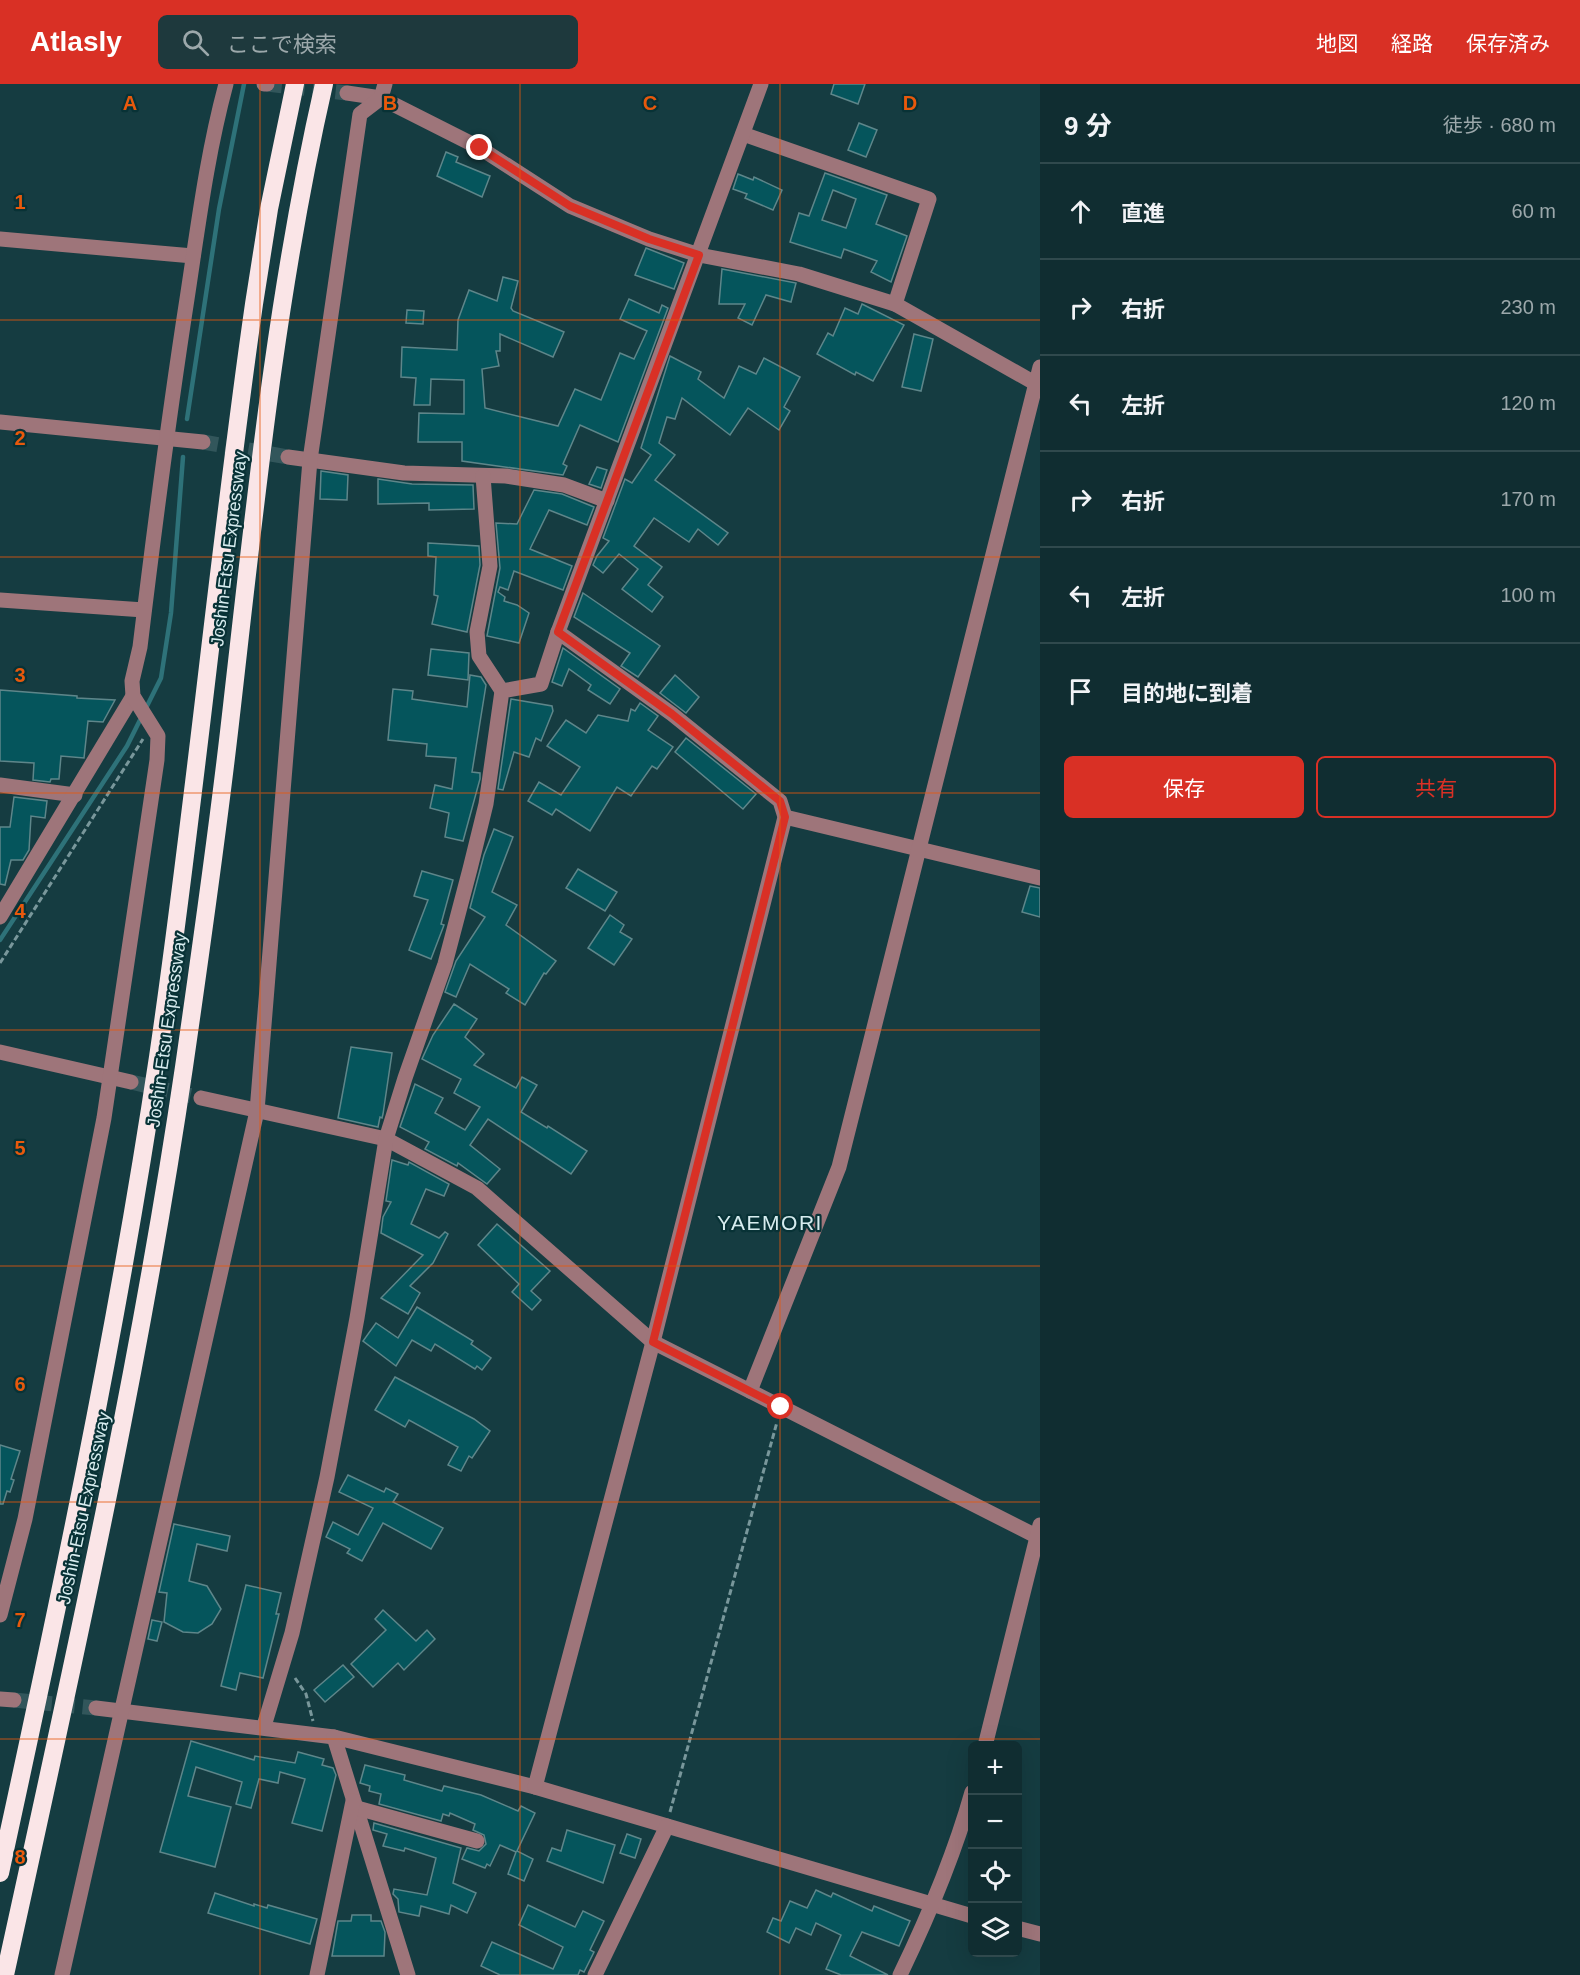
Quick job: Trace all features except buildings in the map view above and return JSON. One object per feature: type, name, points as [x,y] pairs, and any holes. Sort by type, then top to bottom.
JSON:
[{"type":"highway","name":"Joshin-Etsu Expressway","points":[[0,1873],[89,1459],[139,1173],[183,872],[248,346],[269,208],[295,84]]},
{"type":"highway","name":"Joshin-Etsu Expressway","points":[[5,1975],[94,1569],[152,1268],[213,863],[273,363],[298,210],[324,84]]},
{"type":"street","points":[[0,1615],[25,1519],[104,1118],[128,970],[157,760],[158,736],[135,699],[132,681],[193,256],[215,124],[226,84]]},
{"type":"street","points":[[502,691],[541,684],[558,632],[761,84]]},
{"type":"street","points":[[347,93],[383,91],[480,148],[570,206],[649,239],[699,255],[799,274],[895,304],[1038,385]]},
{"type":"street","points":[[62,1975],[257,1111],[310,460],[360,114],[383,91]]},
{"type":"street","points":[[743,134],[929,199],[895,304]]},
{"type":"street","points":[[0,239],[193,256]]},
{"type":"street","points":[[750,1391],[839,1167],[1038,385],[1040,367]]},
{"type":"street","points":[[0,422],[203,441]]},
{"type":"street","points":[[288,457],[404,473],[506,476],[564,485],[607,501]]},
{"type":"street","points":[[264,1726],[283,1662],[329,1466],[357,1318],[386,1139],[445,964],[486,804],[502,691],[479,656],[477,632],[489,566],[483,476]]},
{"type":"street","points":[[0,600],[144,610]]},
{"type":"street","points":[[535,1787],[653,1342],[785,817],[780,801],[672,714],[558,632]]},
{"type":"street","points":[[0,917],[135,699]]},
{"type":"street","points":[[0,785],[75,795]]},
{"type":"street","points":[[785,817],[1040,878]]},
{"type":"street","points":[[0,1052],[131,1082]]},
{"type":"street","points":[[201,1098],[386,1139],[477,1188],[653,1342],[1039,1533],[986,1741]]},
{"type":"street","points":[[96,1708],[264,1726],[334,1737],[535,1787],[968,1915]]},
{"type":"street","points":[[334,1737],[408,1975]]},
{"type":"street","points":[[900,1975],[934,1905],[957,1846],[971,1795]]},
{"type":"street","points":[[355,1803],[477,1841]]},
{"type":"street","points":[[317,1975],[355,1803]]},
{"type":"street","points":[[595,1975],[667,1826]]},
{"type":"street","points":[[1022,1929],[1040,1934]]},
{"type":"path","points":[[0,963],[149,722]]},
{"type":"path","points":[[667,1826],[781,1407]]},
{"type":"path","points":[[283,1662],[306,1694],[317,1734]]},
{"type":"waterway","points":[[187,419],[219,209],[244,84]]},
{"type":"waterway","points":[[0,940],[127,746],[161,678],[171,613],[183,457]]},
{"type":"tunnel","points":[[267,84],[347,93]]},
{"type":"tunnel","points":[[203,442],[288,457]]},
{"type":"tunnel","points":[[131,1082],[201,1098]]},
{"type":"tunnel","points":[[14,1700],[96,1708]]},
{"type":"district","name":"YAEMORI","points":[[770,1223]]},
{"type":"route","points":[[480,148],[570,206],[649,239],[699,255],[558,632],[672,714],[780,801],[785,817],[653,1342],[781,1407]]}]
